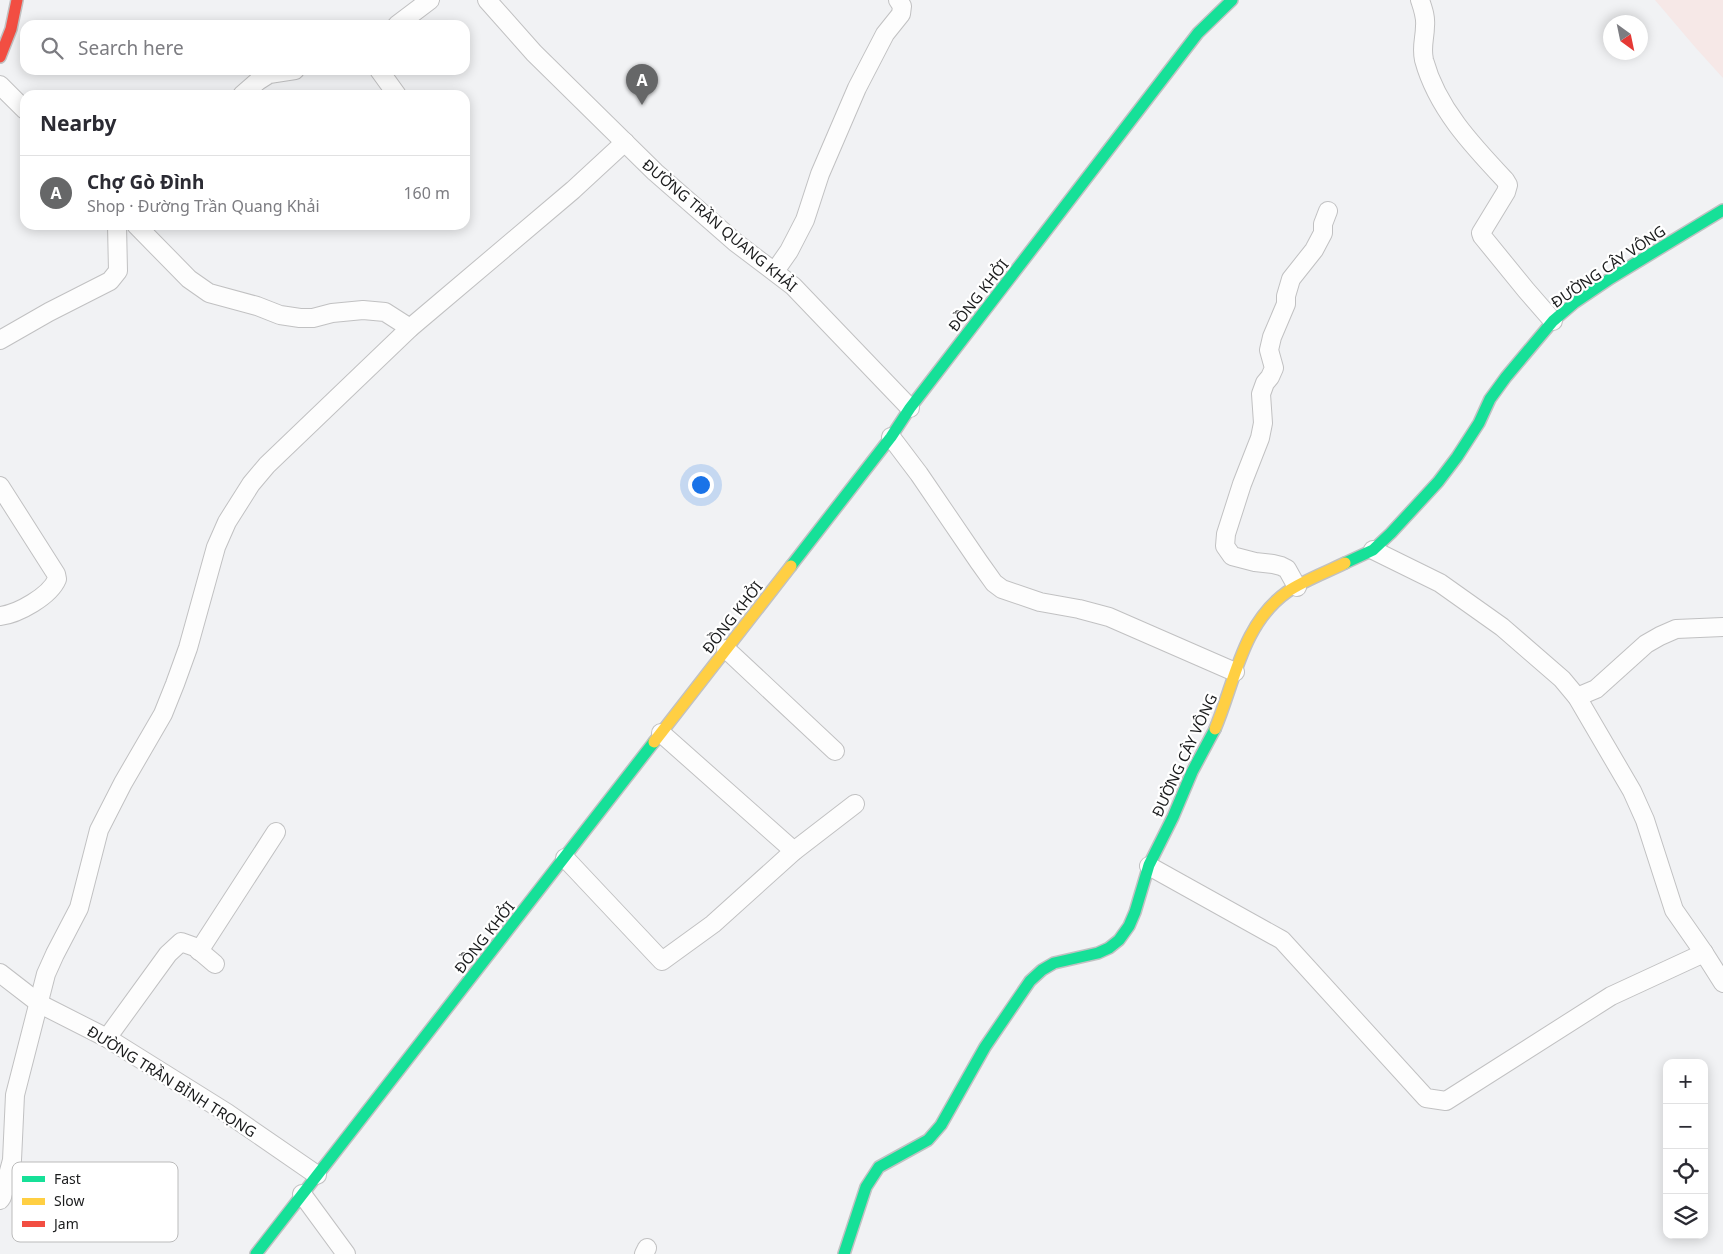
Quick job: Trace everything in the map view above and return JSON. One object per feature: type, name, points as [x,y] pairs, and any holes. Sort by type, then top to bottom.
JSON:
[{"type":"main road","points":[[0,57],[12,27],[17,0]]},
{"type":"main road","name":"ĐỒNG KHỞI","points":[[256,1254],[891,437],[910,408],[1198,33],[1232,0]]},
{"type":"main road","name":"ĐƯỜNG CÂY VÔNG","points":[[844,1254],[866,1187],[880,1167],[928,1140],[941,1125],[1000,1022],[1029,982],[1042,970],[1056,963],[1108,950],[1130,924],[1149,866],[1191,774],[1227,702],[1234,672],[1254,627],[1265,610],[1278,597],[1373,550],[1391,533],[1438,482],[1470,439],[1490,400],[1506,377],[1553,321],[1611,278],[1723,210]]},
{"type":"street","points":[[404,20],[430,0]]},
{"type":"street","points":[[775,271],[789,251],[804,220],[820,174],[857,88],[885,34],[901,14],[902,6],[898,0]]},
{"type":"street","points":[[1420,0],[1424,13],[1425,28],[1422,48],[1424,62],[1435,89],[1466,138],[1508,185],[1506,192],[1481,233],[1482,236],[1553,321]]},
{"type":"street","name":"ĐƯỜNG TRẦN QUANG KHẢI","points":[[489,1],[534,53],[655,172],[728,236],[775,271],[811,304],[910,408]]},
{"type":"street","points":[[248,90],[267,75]]},
{"type":"street","points":[[383,75],[393,90]]},
{"type":"street","points":[[0,85],[20,105]]},
{"type":"street","points":[[0,1200],[12,1160],[16,1095],[46,974],[79,908],[99,830],[123,782],[163,714],[176,684],[216,547],[227,522],[251,484],[268,465],[410,328],[573,190],[625,142]]},
{"type":"street","points":[[1297,587],[1287,569],[1281,566],[1232,556],[1226,546],[1226,534],[1242,484],[1260,438],[1263,422],[1261,394],[1274,368],[1269,350],[1272,337],[1286,304],[1286,296],[1291,278],[1314,250],[1323,234],[1323,224],[1328,211]]},
{"type":"street","points":[[0,340],[49,312],[110,281],[118,271],[116,230]]},
{"type":"street","points":[[141,230],[189,279],[209,293],[300,318],[313,318],[332,313],[363,310],[384,312],[410,328]]},
{"type":"street","points":[[891,437],[919,474],[994,583],[1002,589],[1040,602],[1109,617],[1234,672]]},
{"type":"street","points":[[0,486],[56,574],[57,579],[48,592],[12,614],[0,616]]},
{"type":"street","points":[[1373,550],[1440,583],[1502,627],[1562,679],[1577,697],[1632,791],[1656,850],[1660,869],[1674,910],[1723,983]]},
{"type":"street","points":[[1577,697],[1596,689],[1646,644],[1660,636],[1676,629],[1723,627]]},
{"type":"street","points":[[726,650],[835,750]]},
{"type":"street","points":[[661,733],[794,851]]},
{"type":"street","points":[[564,858],[662,961],[712,924],[794,851],[855,804]]},
{"type":"street","points":[[199,951],[276,832]]},
{"type":"street","points":[[1149,866],[1282,940],[1426,1098],[1446,1101],[1611,996],[1704,953]]},
{"type":"street","points":[[107,1038],[168,954],[181,942],[199,951],[215,964]]},
{"type":"street","name":"ĐƯỜNG TRẦN BÌNH TRỌNG","points":[[0,973],[40,1004],[107,1038],[227,1113],[317,1175]]},
{"type":"street","points":[[302,1194],[346,1254]]},
{"type":"shaded area","points":[[1655,0],[1723,0],[1723,78],[1695,47]]},
{"type":"traffic: fast","points":[[791,566],[1198,33],[1232,0]]},
{"type":"traffic: fast","points":[[1345,563],[1373,550],[1438,482],[1479,423],[1490,399],[1553,321],[1574,303],[1611,278],[1723,210]]},
{"type":"traffic: fast","points":[[844,1254],[866,1187],[879,1167],[928,1140],[941,1125],[985,1047],[1030,981],[1042,970],[1054,963],[1098,953],[1109,948],[1119,940],[1129,926],[1149,865],[1173,817],[1192,772],[1215,729]]},
{"type":"traffic: fast","points":[[256,1254],[654,742]]},
{"type":"traffic: slow","points":[[1215,729],[1242,655],[1260,620],[1272,605],[1287,592],[1345,563]]},
{"type":"traffic: slow","points":[[654,742],[791,566]]},
{"type":"traffic: jam","points":[[0,57],[11,29],[17,0]]},
{"type":"place","name":"Chợ Gò Đình","points":[[642,105]]}]
